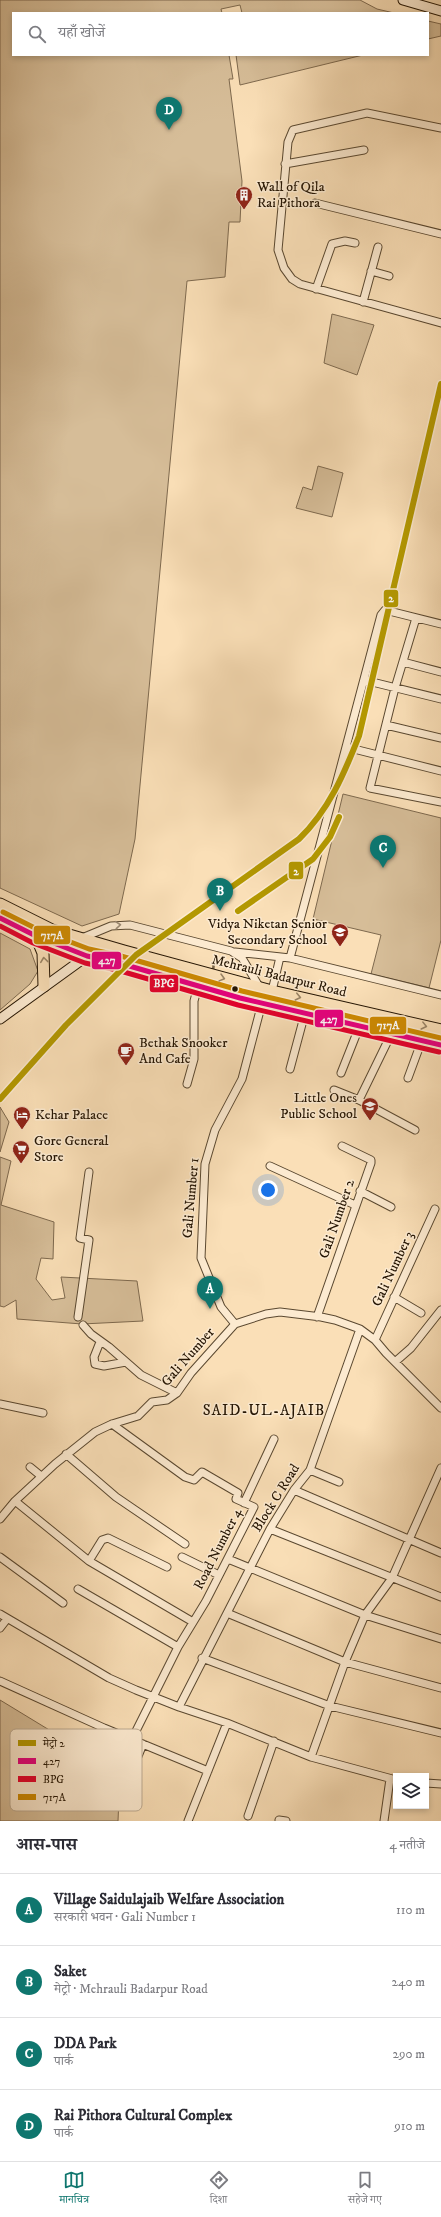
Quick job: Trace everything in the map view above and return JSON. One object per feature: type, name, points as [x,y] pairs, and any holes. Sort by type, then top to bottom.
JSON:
[{"type":"main road","name":"Mehrauli Badarpur Road","points":[[0,904],[52,930],[260,988],[441,1030]]},
{"type":"main road","name":"Mehrauli Badarpur Road","points":[[0,918],[36,936],[87,956],[119,963],[262,1003],[441,1045]]},
{"type":"main road","points":[[36,936],[43,953],[44,986]]},
{"type":"street","points":[[403,0],[441,11]]},
{"type":"street","points":[[441,128],[389,116],[362,113],[293,130],[289,136],[285,164],[278,250],[284,268],[292,279],[316,289],[441,323]]},
{"type":"street","points":[[285,164],[364,150]]},
{"type":"street","points":[[315,203],[441,234]]},
{"type":"street","points":[[316,289],[332,244],[345,241],[355,243]]},
{"type":"street","points":[[363,302],[378,247]]},
{"type":"street","points":[[371,271],[389,276]]},
{"type":"street","points":[[290,958],[381,615],[385,610],[441,624]]},
{"type":"street","points":[[416,618],[395,688],[370,788],[441,802]]},
{"type":"street","points":[[403,662],[441,672]]},
{"type":"street","points":[[364,680],[441,699]]},
{"type":"street","points":[[386,725],[441,738]]},
{"type":"street","points":[[346,747],[378,756],[441,770]]},
{"type":"street","points":[[82,938],[111,926],[130,925],[235,952],[290,958],[441,995]]},
{"type":"street","points":[[235,952],[242,958],[260,988]]},
{"type":"street","points":[[0,1019],[87,956]]},
{"type":"street","points":[[272,991],[280,957]]},
{"type":"street","points":[[187,1084],[194,1060],[194,1006],[198,986]]},
{"type":"street","name":"Gali Number 1","points":[[235,1324],[221,1307],[201,1258],[205,1164],[215,1130],[242,1078],[262,1003]]},
{"type":"street","points":[[290,1069],[305,1013]]},
{"type":"street","points":[[359,1100],[393,1033],[398,1020]]},
{"type":"street","points":[[341,1073],[360,1025]]},
{"type":"street","points":[[408,1078],[422,1040]]},
{"type":"street","points":[[334,1090],[359,1100],[415,1130]]},
{"type":"street","name":"Gali Number 2","points":[[317,1317],[371,1161],[342,1146]]},
{"type":"street","points":[[270,1166],[355,1205]]},
{"type":"street","points":[[78,1317],[88,1240],[80,1238],[89,1172]]},
{"type":"street","points":[[360,1191],[391,1207]]},
{"type":"street","name":"Gali Number 3","points":[[375,1340],[435,1209]]},
{"type":"street","points":[[394,1297],[421,1313]]},
{"type":"street","points":[[395,1362],[411,1348],[441,1310]]},
{"type":"street","name":"Gali Number","points":[[0,1520],[15,1501],[41,1476],[66,1454],[95,1432],[112,1424],[138,1416],[152,1402],[167,1400],[177,1393],[191,1373],[235,1324],[275,1312],[335,1320],[360,1329],[375,1340],[441,1408]]},
{"type":"street","points":[[83,1325],[100,1342],[109,1347],[141,1375],[177,1393]]},
{"type":"street","name":"Block C Road","points":[[179,1707],[202,1658],[251,1569],[270,1529],[294,1490],[310,1470],[360,1329]]},
{"type":"street","points":[[100,1342],[94,1357],[95,1364],[104,1366],[126,1362]]},
{"type":"street","points":[[0,1404],[43,1413]]},
{"type":"street","name":"Road Number 4","points":[[112,1424],[185,1477],[194,1480],[202,1472],[238,1493],[236,1499],[254,1507],[228,1559],[178,1647],[137,1729]]},
{"type":"street","points":[[244,1503],[274,1439]]},
{"type":"street","points":[[66,1454],[116,1497],[185,1544]]},
{"type":"street","points":[[30,1467],[41,1476]]},
{"type":"street","points":[[311,1757],[345,1662],[365,1615],[392,1578],[441,1468]]},
{"type":"street","points":[[310,1470],[339,1482]]},
{"type":"street","points":[[294,1490],[441,1554]]},
{"type":"street","points":[[15,1501],[89,1561],[193,1622]]},
{"type":"street","points":[[270,1529],[441,1597]]},
{"type":"street","points":[[89,1561],[102,1540],[108,1538],[167,1567]]},
{"type":"street","points":[[0,1557],[63,1603]]},
{"type":"street","points":[[182,1557],[219,1575]]},
{"type":"street","points":[[228,1559],[365,1615],[441,1639]]},
{"type":"street","points":[[78,1589],[178,1647]]},
{"type":"street","points":[[227,1613],[345,1662],[441,1688]]},
{"type":"street","points":[[0,1614],[110,1678],[154,1697],[228,1723],[311,1757],[393,1779],[384,1821]]},
{"type":"street","points":[[0,1628],[7,1619]]},
{"type":"street","points":[[202,1658],[330,1706],[441,1733]]},
{"type":"street","points":[[0,1681],[109,1729]]},
{"type":"street","points":[[188,1821],[228,1723]]},
{"type":"street","points":[[248,1816],[274,1741]]},
{"type":"street","points":[[143,1744],[208,1771]]},
{"type":"street","points":[[429,1783],[441,1784]]},
{"type":"shaded area","points":[[0,0],[360,0],[377,9],[390,12],[242,12],[240,5],[221,9],[222,12],[12,12],[12,56],[229,56],[233,79],[229,79],[242,181],[240,222],[229,222],[225,277],[187,281],[135,839],[119,914],[82,926],[0,888]]},
{"type":"shaded area","points":[[429,21],[441,24],[441,36],[429,39]]},
{"type":"shaded area","points":[[236,56],[359,56],[240,85]]},
{"type":"shaded area","points":[[332,314],[374,325],[357,375],[324,363]]},
{"type":"shaded area","points":[[318,466],[343,473],[332,517],[296,508],[303,487],[312,490]]},
{"type":"shaded area","points":[[343,794],[441,818],[441,940],[429,988],[371,974],[381,935],[313,919]]},
{"type":"shaded area","points":[[0,933],[30,949],[38,971],[30,984],[0,1010]]},
{"type":"shaded area","points":[[0,1107],[9,1122],[0,1152]]},
{"type":"shaded area","points":[[0,1157],[11,1161],[1,1205],[54,1222],[53,1259],[41,1258],[36,1279],[52,1300],[65,1298],[61,1277],[137,1281],[143,1321],[82,1324],[17,1319],[16,1300],[4,1307],[0,1306]]},
{"type":"shaded area","points":[[0,1700],[48,1729],[10,1729],[10,1811],[118,1811],[118,1821],[0,1821]]},
{"type":"waterway","points":[[213,971],[214,962]]},
{"type":"metro line","name":"2","points":[[0,1099],[66,1025],[136,955],[299,839],[310,828],[327,804],[348,764],[359,736],[441,384]]},
{"type":"metro line","name":"2","points":[[238,911],[313,859],[330,837],[339,817]]},
{"type":"transit line","name":"717A","points":[[3,912],[39,930],[89,949],[121,956],[242,991],[441,1038]]},
{"type":"transit line","name":"427","points":[[0,918],[36,936],[87,956],[119,963],[240,998],[441,1045]]},
{"type":"transit line","name":"BPG","points":[[0,926],[33,943],[85,963],[117,970],[238,1005],[439,1052]]},
{"type":"place","name":"Rai Pithora Cultural Complex","points":[[169,130]]},
{"type":"place","name":"Wall of Qila Rai Pithora","points":[[244,210]]},
{"type":"place","name":"DDA Park","points":[[383,868]]},
{"type":"place","name":"Saket","points":[[220,911]]},
{"type":"place","name":"Vidya Niketan Senior Secondary School","points":[[340,947]]},
{"type":"place","name":"Bethak Snooker And Cafe","points":[[126,1066]]},
{"type":"place","name":"Little Ones Public School","points":[[370,1121]]},
{"type":"place","name":"Kehar Palace","points":[[22,1130]]},
{"type":"place","name":"Gore General Store","points":[[21,1164]]},
{"type":"place","name":"Village Saidulajaib Welfare Association","points":[[210,1309]]},
{"type":"district","name":"SAID-UL-AJAIB","points":[[264,1410]]}]
